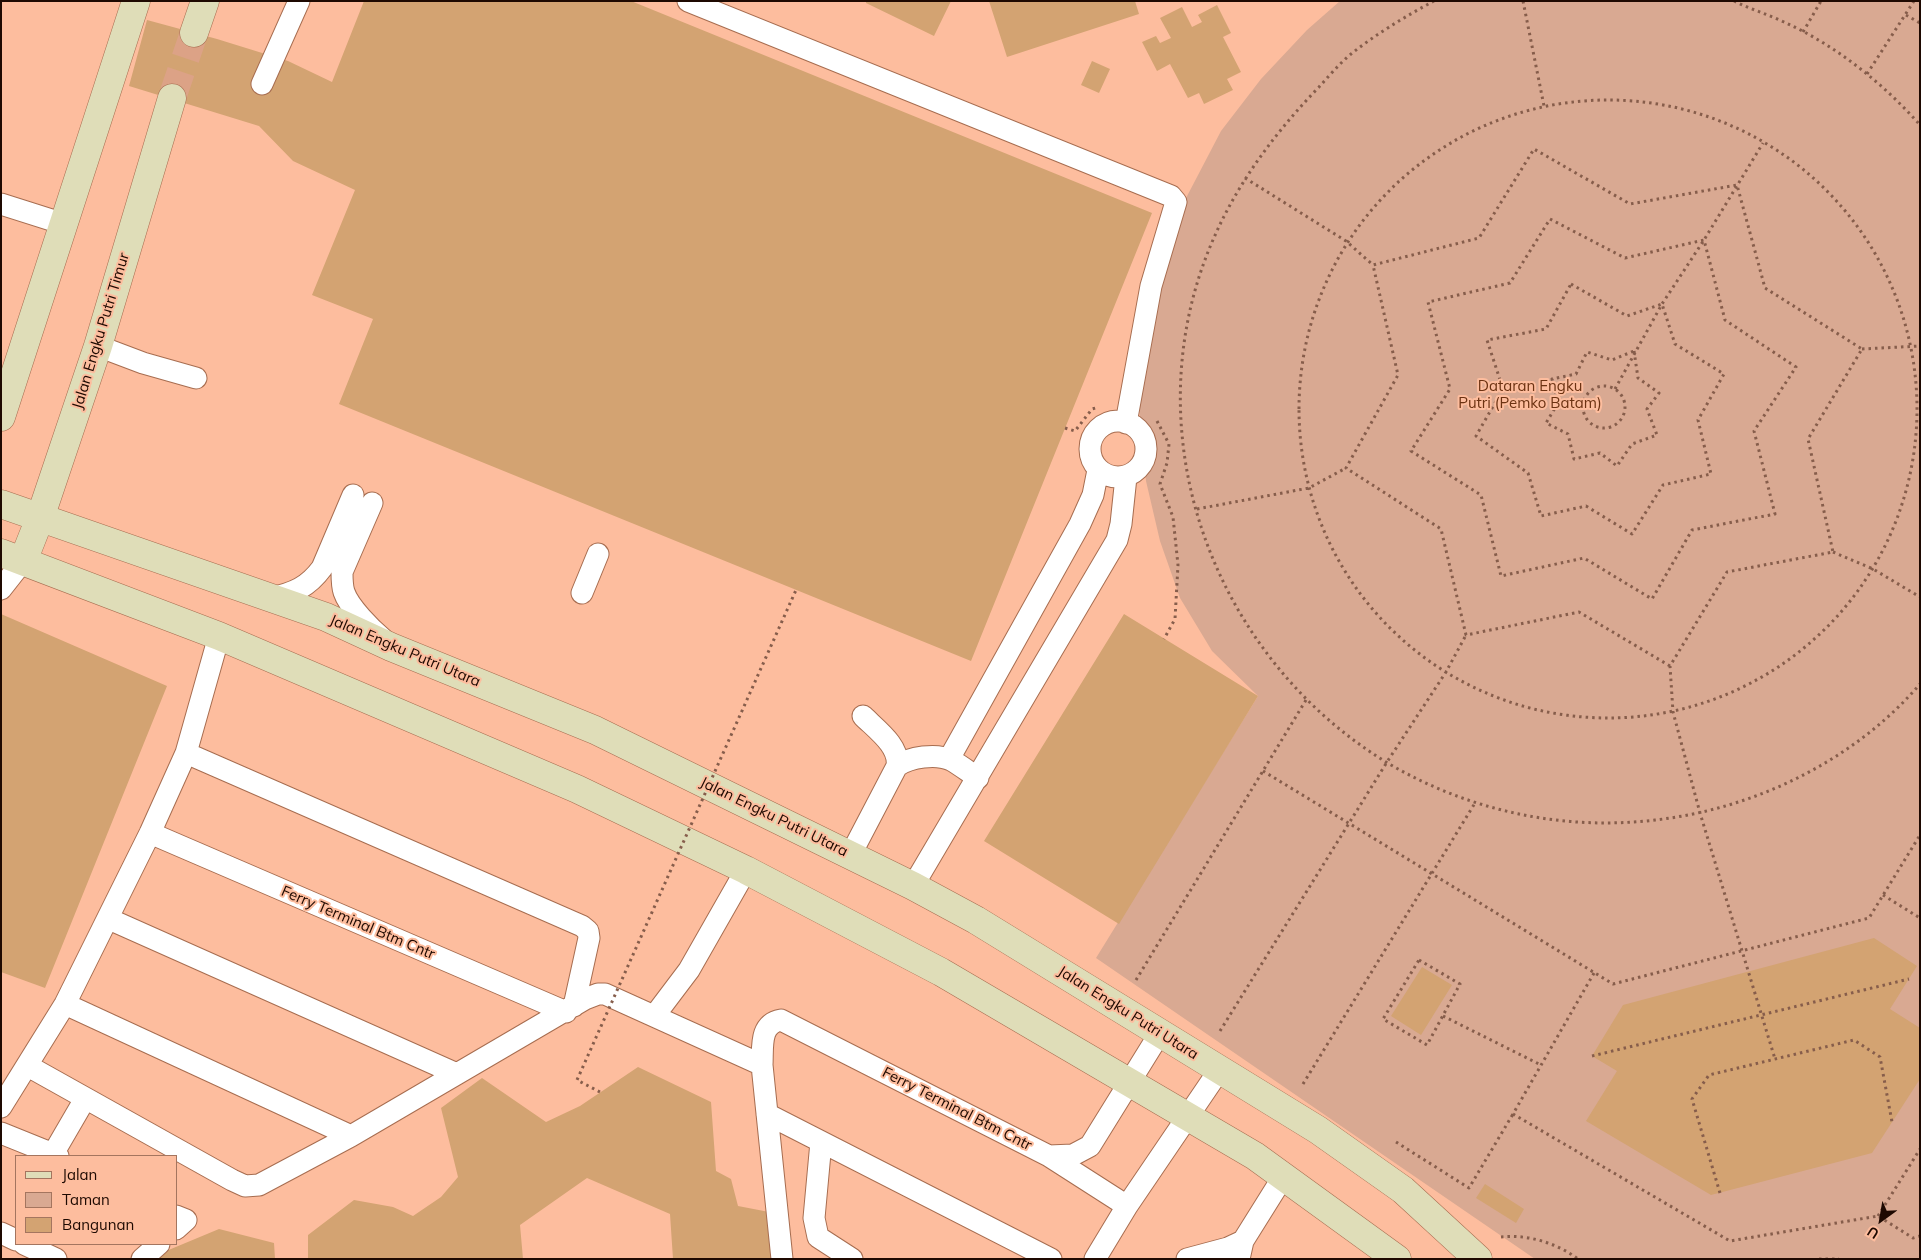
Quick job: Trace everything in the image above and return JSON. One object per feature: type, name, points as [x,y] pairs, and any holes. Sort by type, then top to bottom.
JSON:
[{"type":"main road","points":[[1,417],[136,1]]},
{"type":"main road","points":[[194,33],[205,1]]},
{"type":"main road","name":"Jalan Engku Putri Timur","points":[[12,557],[40,518],[98,346],[172,98]]},
{"type":"main road","name":"Jalan Engku Putri Utara","points":[[1,504],[326,617],[391,647],[595,730],[851,854],[976,920],[1318,1130],[1403,1190],[1473,1255]]},
{"type":"main road","points":[[12,557],[219,636],[577,789],[746,870],[941,972],[1188,1116],[1255,1156],[1398,1259]]},
{"type":"lane","points":[[262,84],[299,1]]},
{"type":"lane","points":[[688,1],[1171,196],[1176,202],[1151,286],[1126,423]]},
{"type":"lane","points":[[1,204],[64,224]]},
{"type":"lane","points":[[98,346],[143,363],[196,378]]},
{"type":"lane","points":[[1108,423],[1126,423],[1140,432],[1146,449],[1141,465],[1126,476],[1107,475],[1098,470],[1090,453],[1090,443],[1100,427],[1108,423]]},
{"type":"lane","points":[[949,759],[1080,524],[1090,501],[1098,470]]},
{"type":"lane","points":[[913,886],[932,850],[978,778],[1117,540],[1121,524],[1126,476]]},
{"type":"lane","points":[[271,598],[296,592],[314,578],[322,568],[353,494]]},
{"type":"lane","points":[[372,503],[342,572],[344,592],[366,622],[391,647]]},
{"type":"lane","points":[[582,593],[598,554]]},
{"type":"lane","points":[[1,588],[12,557]]},
{"type":"lane","points":[[1,1107],[65,1004],[109,919],[150,833],[186,753],[219,636]]},
{"type":"lane","points":[[851,854],[897,766],[898,760],[891,745],[863,716]]},
{"type":"lane","points":[[186,753],[582,926],[588,931],[589,938],[570,1009]]},
{"type":"lane","points":[[897,766],[905,760],[912,758],[949,759],[978,778]]},
{"type":"lane","name":"Ferry Terminal Btm Cntr","points":[[150,833],[570,1009]]},
{"type":"lane","points":[[655,1015],[689,970],[746,870]]},
{"type":"lane","points":[[109,919],[457,1074]]},
{"type":"lane","points":[[28,1066],[84,1099],[245,1186],[258,1185],[351,1136],[590,996],[606,994],[762,1065],[782,1259]]},
{"type":"lane","points":[[65,1004],[351,1136]]},
{"type":"lane","name":"Ferry Terminal Btm Cntr","points":[[762,1065],[763,1036],[773,1022],[781,1020],[1049,1156],[1127,1206]]},
{"type":"lane","points":[[1049,1156],[1074,1155],[1090,1146],[1160,1033]]},
{"type":"lane","points":[[1095,1259],[1127,1206],[1188,1116],[1211,1064]]},
{"type":"lane","points":[[1,1133],[55,1155],[84,1099]]},
{"type":"lane","points":[[767,1114],[1051,1259]]},
{"type":"lane","points":[[821,1142],[814,1218],[818,1237],[852,1259]]},
{"type":"lane","points":[[1187,1259],[1228,1248],[1241,1250],[1283,1177]]},
{"type":"lane","points":[[178,1217],[186,1220],[178,1227]]},
{"type":"lane","points":[[1,1233],[15,1240]]},
{"type":"lane","points":[[26,1245],[56,1259]]},
{"type":"lane","points":[[142,1259],[158,1245]]},
{"type":"path","points":[[1434,1],[1409,15],[1350,55],[1261,153],[1226,210],[1200,273],[1185,338],[1180,405],[1186,472],[1204,537],[1230,599],[1267,656],[1306,700],[1364,748],[1422,783],[1475,803],[1551,821],[1618,824],[1685,817],[1700,813],[1750,799],[1812,771],[1868,734],[1920,684]]},
{"type":"path","points":[[1523,1],[1544,106]]},
{"type":"path","points":[[1734,1],[1803,32],[1827,46],[1867,74],[1903,106],[1920,125]]},
{"type":"path","points":[[1803,32],[1822,1]]},
{"type":"path","points":[[1867,74],[1914,1]]},
{"type":"path","points":[[1906,15],[1920,24]]},
{"type":"path","points":[[1596,99],[1648,102],[1699,114],[1747,133],[1791,160],[1831,195],[1864,235],[1913,348],[1918,424],[1912,470],[1900,516],[1873,570],[1850,603],[1814,641],[1771,673],[1723,696],[1672,712],[1614,718],[1556,713],[1499,698],[1446,672],[1399,636],[1360,593],[1329,543],[1308,488],[1299,437],[1299,377],[1306,335],[1322,286],[1346,241],[1376,202],[1411,168],[1444,146],[1496,120],[1544,106],[1596,99]]},
{"type":"path","points":[[1615,389],[1634,351],[1662,304],[1704,240],[1763,142]]},
{"type":"path","points":[[1373,265],[1479,238],[1534,149],[1630,204],[1737,185]]},
{"type":"path","points":[[1196,509],[1308,488],[1346,468],[1398,375],[1373,265],[1346,241],[1245,178]]},
{"type":"path","points":[[1737,185],[1765,288],[1862,349],[1913,348],[1920,346]]},
{"type":"path","points":[[1550,219],[1625,258],[1704,240],[1725,320],[1796,367],[1754,431],[1775,514],[1692,530],[1652,599],[1584,558],[1501,576],[1481,495],[1411,451],[1450,389],[1428,302],[1510,283],[1550,219]]},
{"type":"path","points":[[1571,284],[1627,316],[1662,304],[1675,344],[1724,374],[1698,420],[1711,474],[1663,485],[1632,534],[1586,506],[1541,516],[1528,474],[1476,436],[1503,390],[1487,340],[1546,329],[1571,284]]},
{"type":"path","points":[[1833,552],[1808,439],[1862,349]]},
{"type":"path","points":[[1634,351],[1638,378],[1659,393],[1647,409],[1657,435],[1632,444],[1617,466],[1600,452],[1574,459],[1568,434],[1546,423],[1558,403],[1552,379],[1576,374],[1587,352],[1612,360],[1634,351]]},
{"type":"path","points":[[1601,386],[1615,389],[1623,399],[1624,413],[1622,418],[1618,424],[1605,428],[1592,425],[1587,420],[1582,406],[1588,393],[1601,386]]},
{"type":"path","points":[[1211,1064],[1220,1031],[1348,823],[1446,672],[1466,635],[1441,529],[1346,468]]},
{"type":"path","points":[[1775,1059],[1700,813],[1672,712],[1670,666],[1727,572],[1833,552],[1873,570],[1920,597]]},
{"type":"path","points":[[600,1092],[577,1080],[796,590]]},
{"type":"path","points":[[1466,635],[1579,612],[1670,666]]},
{"type":"path","points":[[1144,985],[1136,980],[1306,700]]},
{"type":"path","points":[[1263,771],[1613,984],[1868,918],[1920,835]]},
{"type":"path","points":[[1304,1084],[1475,803]]},
{"type":"path","points":[[1883,895],[1920,918]]},
{"type":"path","points":[[1419,960],[1460,984],[1443,1016],[1426,1045],[1383,1019],[1419,960]]},
{"type":"path","points":[[1394,1141],[1469,1188],[1539,1064],[1594,973]]},
{"type":"path","points":[[1592,1056],[1909,979]]},
{"type":"path","points":[[1443,1016],[1539,1064]]},
{"type":"path","points":[[1211,1026],[1228,1036]]},
{"type":"path","points":[[1720,1193],[1692,1099],[1709,1075],[1854,1040],[1880,1057],[1892,1122]]},
{"type":"path","points":[[1295,1078],[1312,1089]]},
{"type":"path","points":[[1512,1114],[1730,1241],[1878,1216],[1913,1238],[1920,1236]]},
{"type":"path","points":[[1878,1216],[1920,1149]]},
{"type":"path","points":[[1473,1255],[1500,1237],[1520,1235],[1566,1250],[1578,1259]]},
{"type":"path","points":[[1819,1259],[1839,1259]]},
{"type":"green space","name":"Dataran Engku Putri (Pemko Batam)","points":[[1340,1],[1920,1],[1920,1259],[1535,1259],[1096,958],[1258,696],[1212,651],[1180,598],[1160,541],[1146,481],[1139,406],[1173,223],[1221,131],[1261,79],[1307,30]]},
{"type":"building","points":[[364,1],[631,1],[1152,213],[971,661],[339,404],[373,319],[312,295],[355,190],[293,161],[259,126],[129,86],[147,20],[288,61],[332,82]]},
{"type":"building","points":[[866,1],[951,1],[934,36],[866,3]]},
{"type":"building","points":[[989,1],[1135,1],[1139,14],[1007,57]]},
{"type":"building","points":[[1217,5],[1231,33],[1223,37],[1241,72],[1227,79],[1233,90],[1204,104],[1199,93],[1188,98],[1170,64],[1157,71],[1142,42],[1156,36],[1160,43],[1171,38],[1160,18],[1182,7],[1192,27],[1202,22],[1198,15]]},
{"type":"building","points":[[1092,61],[1110,69],[1099,93],[1081,85]]},
{"type":"building","points":[[1,614],[167,686],[45,988],[1,972]]},
{"type":"building","points":[[1124,614],[1258,696],[1119,924],[984,841]]},
{"type":"building","points":[[1874,938],[1917,966],[1890,1009],[1920,1028],[1920,1079],[1872,1153],[1711,1195],[1586,1121],[1617,1071],[1592,1056],[1623,1005]]},
{"type":"building","points":[[1422,967],[1452,985],[1421,1035],[1391,1016]]},
{"type":"building","points":[[638,1067],[711,1102],[716,1171],[731,1179],[738,1206],[769,1212],[774,1259],[673,1259],[670,1214],[587,1178],[520,1225],[523,1259],[308,1259],[308,1235],[354,1200],[393,1207],[413,1216],[441,1197],[458,1177],[441,1108],[482,1078],[546,1122],[580,1106]]},
{"type":"building","points":[[1485,1184],[1524,1209],[1516,1223],[1476,1198]]},
{"type":"building","points":[[219,1229],[274,1243],[275,1259],[147,1259]]},
{"type":"tunnel","points":[[172,98],[194,33]]}]
